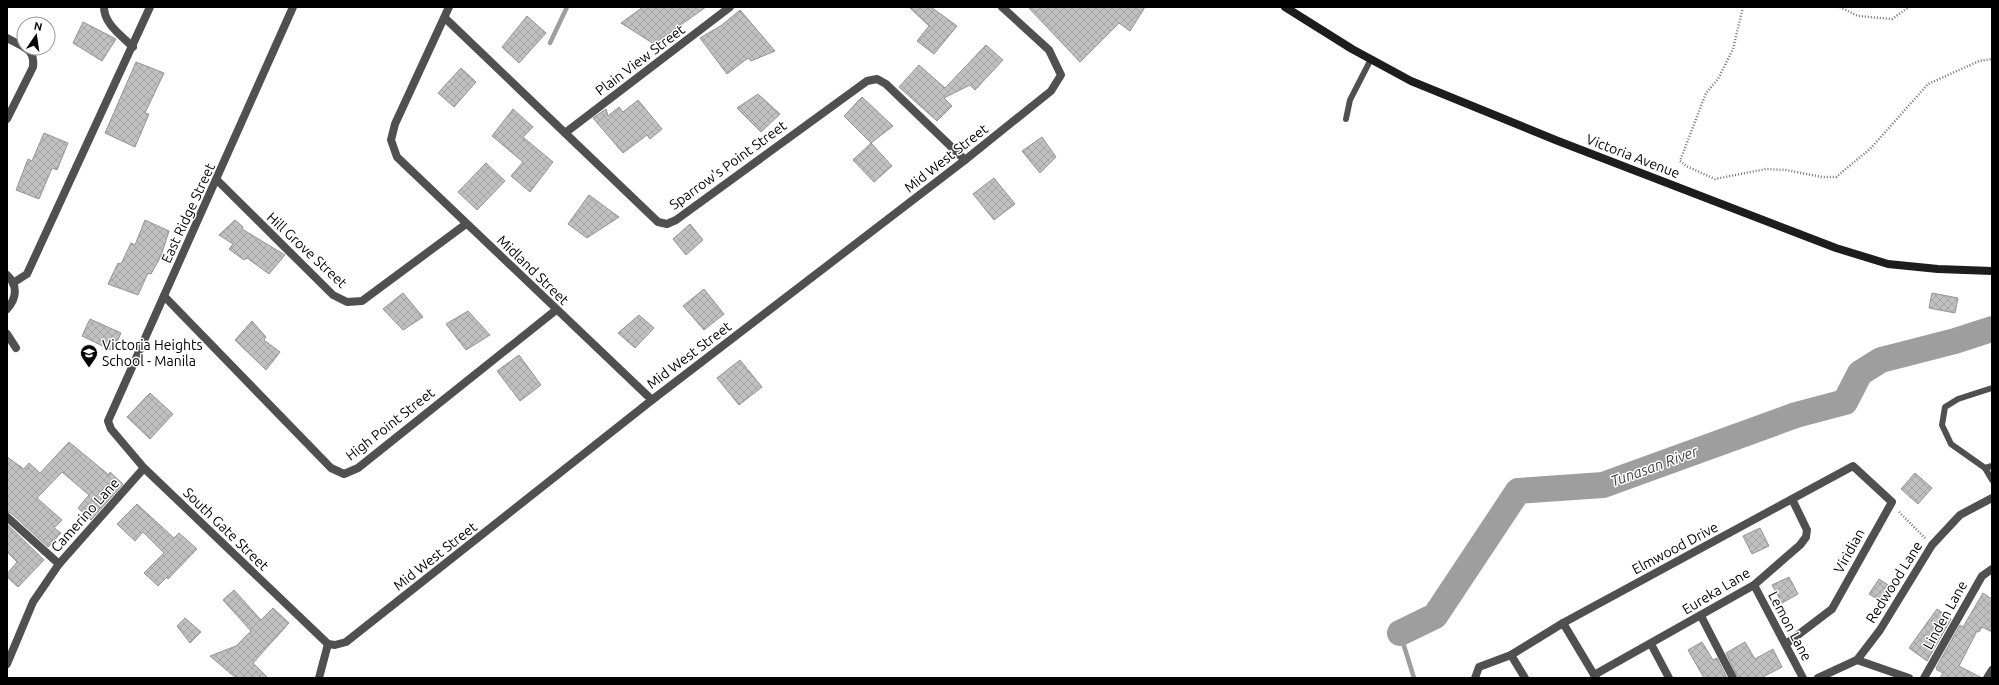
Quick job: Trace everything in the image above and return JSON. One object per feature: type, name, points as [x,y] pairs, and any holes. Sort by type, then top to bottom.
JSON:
[{"type":"main road","name":"Victoria Avenue","points":[[1285,7],[1371,59],[1411,81],[1529,129],[1836,248],[1888,264],[1938,269],[1992,271]]},
{"type":"street","points":[[104,7],[104,16],[132,47]]},
{"type":"street","points":[[13,283],[27,274],[150,7]]},
{"type":"street","name":"East Ridge Street","points":[[111,429],[108,422],[111,414],[217,180],[293,7]]},
{"type":"street","points":[[445,18],[449,7]]},
{"type":"street","name":"Plain View Street","points":[[565,133],[730,7]]},
{"type":"street","name":"Mid West Street","points":[[328,644],[335,645],[346,642],[652,400],[965,160],[1051,91],[1060,75],[1049,50],[1002,7]]},
{"type":"street","name":"Sparrow's Point Street","points":[[445,18],[658,222],[667,224],[676,220],[867,81],[877,79],[886,84],[965,160]]},
{"type":"street","name":"Midland Street","points":[[445,18],[395,124],[392,140],[398,158],[652,400]]},
{"type":"street","points":[[7,38],[16,43]]},
{"type":"street","points":[[7,119],[33,67],[34,59],[33,56]]},
{"type":"street","name":"Hill Grove Street","points":[[217,180],[333,295],[347,302],[362,301],[466,224]]},
{"type":"street","points":[[7,275],[13,283],[15,291],[14,298],[7,309]]},
{"type":"street","name":"High Point Street","points":[[164,296],[331,468],[344,474],[358,468],[556,310]]},
{"type":"street","points":[[7,334],[16,348]]},
{"type":"street","name":"South Gate Street","points":[[111,429],[144,468],[328,644]]},
{"type":"street","name":"Elmwood Drive","points":[[1475,678],[1478,667],[1511,655],[1563,623],[1853,466],[1892,502]]},
{"type":"street","name":"Camerino Lane","points":[[7,517],[59,564],[144,468]]},
{"type":"street","name":"Redwood Lane","points":[[1818,678],[1857,660],[1880,630],[1932,545],[1960,515],[1992,498]]},
{"type":"street","name":"Eureka Lane","points":[[1595,676],[1754,585],[1800,545],[1806,537],[1807,530],[1792,499]]},
{"type":"street","name":"Viridian","points":[[1786,644],[1832,609],[1892,502]]},
{"type":"street","points":[[7,664],[33,602],[59,564]]},
{"type":"street","name":"Linden Lane","points":[[1924,678],[1982,576],[1992,569]]},
{"type":"street","name":"Lemon Lane","points":[[1754,585],[1803,678]]},
{"type":"street","points":[[1701,616],[1733,678]]},
{"type":"street","points":[[1563,623],[1595,676]]},
{"type":"street","points":[[319,678],[328,644]]},
{"type":"street","points":[[1651,644],[1669,678]]},
{"type":"street","points":[[1511,655],[1525,678]]},
{"type":"street","points":[[1857,660],[1909,678]]},
{"type":"street","points":[[1987,678],[1992,670]]},
{"type":"lane","points":[[1346,119],[1350,100],[1371,59]]},
{"type":"lane","points":[[1992,388],[1958,399],[1945,407],[1942,425],[1951,444],[1985,468],[1992,480]]},
{"type":"lane","points":[[1985,468],[1992,466]]},
{"type":"path","points":[[1743,7],[1733,49],[1718,79],[1706,93],[1680,161],[1686,166],[1715,179],[1766,170],[1786,170],[1822,177],[1836,176],[1870,149],[1928,84],[1979,61],[1992,59]]},
{"type":"path","points":[[1840,7],[1858,16],[1892,19],[1909,7]]},
{"type":"path","points":[[1892,502],[1904,519],[1932,545]]},
{"type":"building","points":[[643,7],[706,7],[654,44],[621,23]]},
{"type":"building","points":[[909,7],[931,7],[957,26],[934,54],[917,41],[929,26]]},
{"type":"building","points":[[1028,7],[1145,7],[1130,31],[1119,23],[1080,62]]},
{"type":"building","points":[[740,10],[775,51],[751,61],[748,58],[727,74],[700,38],[722,25]]},
{"type":"building","points":[[527,16],[546,33],[519,63],[502,47]]},
{"type":"building","points":[[83,22],[116,39],[102,61],[73,43]]},
{"type":"building","points":[[986,45],[1003,60],[975,90],[970,85],[944,98],[952,106],[937,121],[899,87],[919,65],[945,88]]},
{"type":"building","points":[[136,62],[164,73],[145,113],[149,114],[135,147],[105,133]]},
{"type":"building","points":[[461,68],[476,82],[454,107],[438,93]]},
{"type":"building","points":[[758,94],[780,114],[761,132],[737,108]]},
{"type":"building","points":[[862,97],[893,126],[871,143],[844,116]]},
{"type":"building","points":[[638,100],[662,129],[650,139],[647,135],[623,153],[593,118],[606,109],[608,116],[619,107],[623,112]]},
{"type":"building","points":[[513,109],[533,127],[523,137],[553,162],[530,192],[511,176],[523,162],[492,136]]},
{"type":"building","points":[[44,133],[68,143],[57,170],[52,168],[39,199],[16,190],[28,159],[32,161]]},
{"type":"building","points":[[1042,137],[1056,157],[1040,173],[1022,151]]},
{"type":"building","points":[[871,143],[892,166],[874,182],[853,160]]},
{"type":"building","points":[[486,163],[505,181],[477,210],[458,192]]},
{"type":"building","points":[[994,178],[1015,204],[994,220],[973,194]]},
{"type":"building","points":[[589,195],[619,217],[587,238],[568,224]]},
{"type":"building","points":[[145,220],[169,231],[161,256],[151,274],[148,273],[138,295],[108,284],[118,263],[121,264],[131,243],[135,245]]},
{"type":"building","points":[[235,220],[243,227],[242,229],[285,255],[269,274],[247,258],[244,260],[229,249],[233,244],[219,235]]},
{"type":"building","points":[[690,224],[703,240],[686,255],[673,239]]},
{"type":"building","points":[[704,289],[724,314],[704,330],[683,306]]},
{"type":"building","points":[[403,293],[423,317],[403,330],[383,309]]},
{"type":"building","points":[[1932,293],[1958,298],[1955,313],[1929,308]]},
{"type":"building","points":[[468,311],[490,335],[466,350],[446,324]]},
{"type":"building","points":[[639,315],[654,328],[635,348],[618,333]]},
{"type":"building","name":"Victoria Heights School - Manila","points":[[90,319],[121,333],[113,351],[82,336]]},
{"type":"building","points":[[252,321],[266,337],[264,340],[280,352],[266,370],[235,340]]},
{"type":"building","points":[[519,355],[541,385],[520,401],[497,371]]},
{"type":"building","points":[[740,360],[762,387],[739,405],[717,378]]},
{"type":"building","points":[[150,393],[173,414],[150,439],[127,417]]},
{"type":"building","points":[[69,442],[109,475],[110,472],[123,484],[91,520],[78,508],[89,495],[62,472],[37,498],[62,520],[54,528],[61,533],[48,547],[11,513],[7,512],[7,457],[24,469],[29,463],[40,473]]},
{"type":"building","points":[[1915,473],[1932,488],[1918,504],[1901,489]]},
{"type":"building","points":[[137,504],[174,538],[179,533],[197,549],[168,579],[167,577],[158,586],[144,573],[164,553],[143,532],[135,541],[117,524]]},
{"type":"building","points":[[7,524],[44,560],[18,587],[7,577],[7,574],[17,562],[7,552]]},
{"type":"building","points":[[1760,528],[1769,546],[1752,554],[1743,536]]},
{"type":"building","points":[[1789,577],[1798,594],[1782,603],[1772,585]]},
{"type":"building","points":[[1879,579],[1893,588],[1883,603],[1869,594]]},
{"type":"building","points":[[234,590],[261,620],[273,608],[289,623],[253,663],[268,678],[236,678],[210,656],[236,646],[251,631],[223,600]]},
{"type":"building","points":[[1983,593],[1992,599],[1992,632],[1982,627],[1979,632],[1977,631],[1959,666],[1982,678],[1940,678],[1943,673],[1936,668],[1960,625],[1963,627]]},
{"type":"building","points":[[1937,609],[1951,619],[1927,661],[1909,648]]},
{"type":"building","points":[[185,618],[201,632],[190,643],[177,626]]},
{"type":"building","points":[[1702,642],[1713,660],[1717,658],[1727,678],[1704,678],[1688,650]]},
{"type":"building","points":[[1745,642],[1755,659],[1773,649],[1782,667],[1761,678],[1738,678],[1726,653]]},
{"type":"waterway","points":[[550,43],[567,7]]},
{"type":"waterway","name":"Tunasan River","points":[[1400,633],[1435,616],[1518,491],[1603,485],[1796,415],[1845,402],[1860,373],[1881,360],[1955,341],[1992,329]]},
{"type":"waterway","name":"Tunasan River","points":[[1400,633],[1414,678]]},
{"type":"place","name":"Victoria Heights School - Manila","points":[[89,368]]}]
